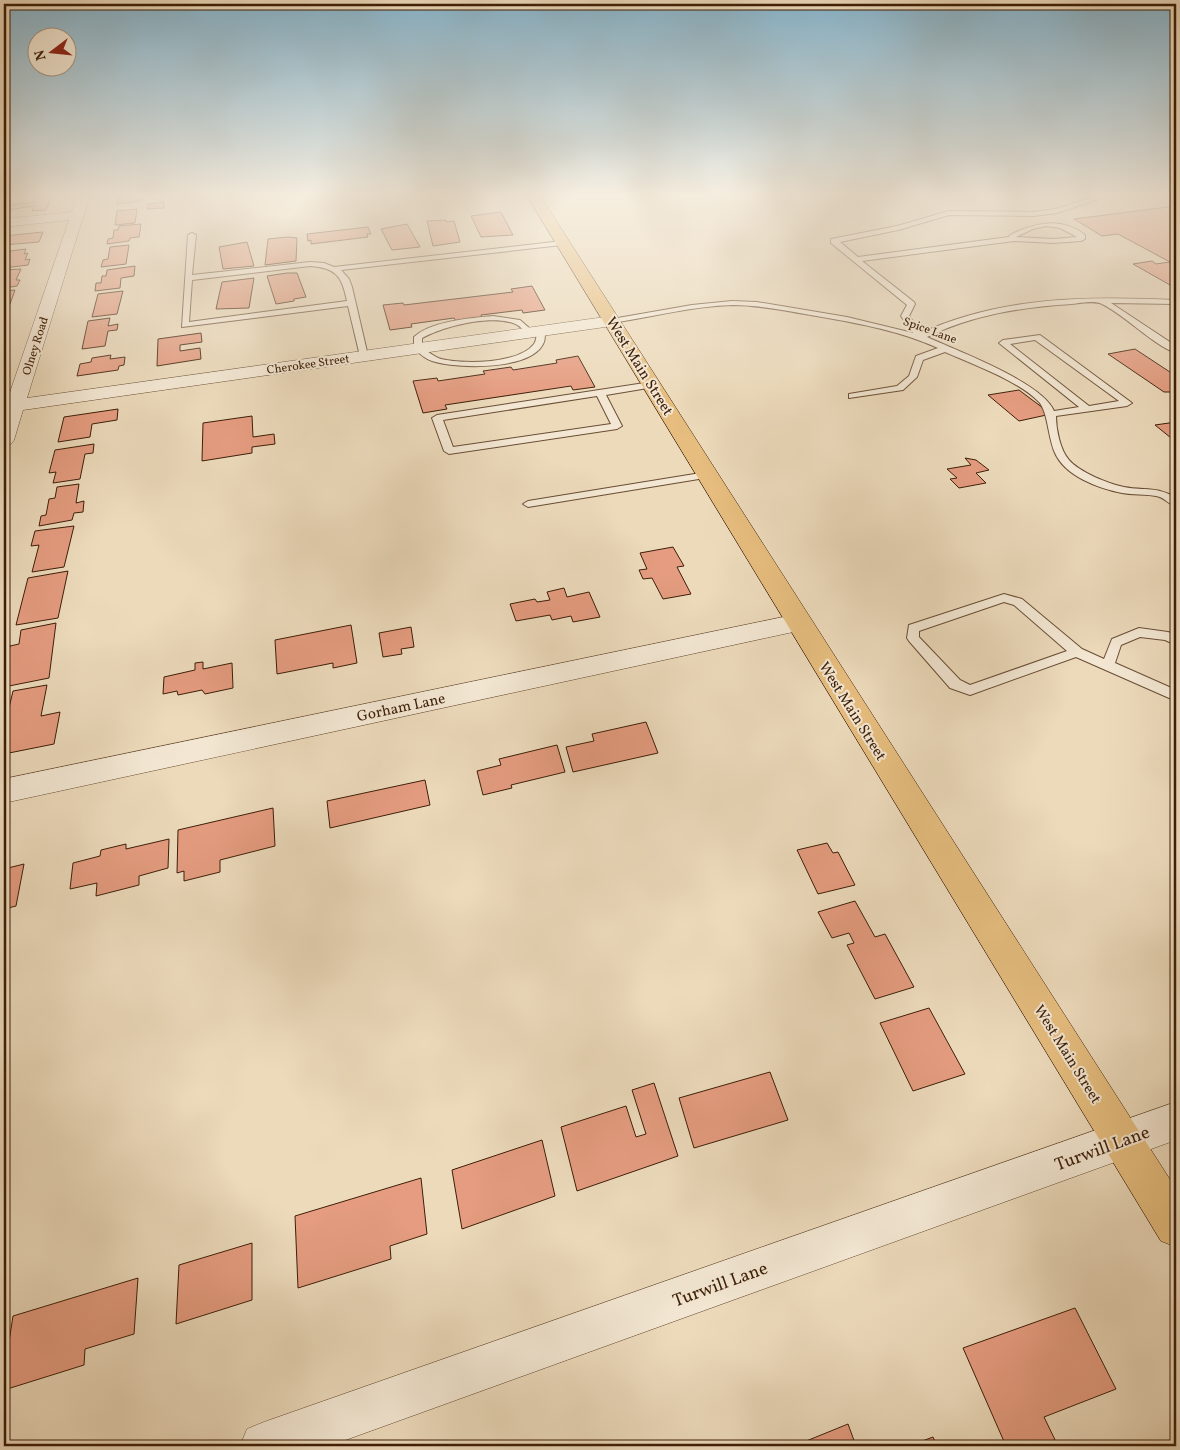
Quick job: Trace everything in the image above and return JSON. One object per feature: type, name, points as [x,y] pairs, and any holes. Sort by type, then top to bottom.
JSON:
[{"type":"main road","name":"West Main Street","points":[[574,262],[1176,1226]]},
{"type":"street","name":"Olney Road","points":[[4,440],[9,406],[60,262]]},
{"type":"street","name":"Cherokee Street","points":[[9,406],[612,321]]},
{"type":"street","name":"Gorham Lane","points":[[4,791],[798,623]]},
{"type":"street","name":"Turwill Lane","points":[[264,1446],[1176,1121]]},
{"type":"lane","points":[[190,262],[185,325],[351,303]]},
{"type":"lane","points":[[333,269],[398,262]]},
{"type":"lane","points":[[860,262],[911,304],[904,316],[920,337],[946,324],[994,311],[1042,304],[1103,301],[1176,302]]},
{"type":"lane","points":[[188,278],[310,264],[324,265],[342,273],[347,280],[364,356]]},
{"type":"lane","points":[[1103,301],[1176,350]]},
{"type":"lane","name":"Spice Lane","points":[[612,321],[692,307],[732,303],[757,304],[847,319],[920,337],[947,348],[1028,389],[1048,406],[1052,414]]},
{"type":"lane","points":[[418,348],[434,359],[469,365],[522,357],[533,352],[540,345],[542,338],[536,332]]},
{"type":"lane","points":[[1087,409],[1003,343],[1037,337],[1127,403],[1087,409],[1052,414],[1051,425],[1064,461],[1074,469],[1103,484],[1123,490],[1160,493],[1176,490]]},
{"type":"lane","points":[[852,396],[900,388],[913,377],[919,358],[947,348]]},
{"type":"lane","points":[[600,393],[617,426],[449,451],[437,418],[651,385]]},
{"type":"lane","points":[[528,504],[707,475]]},
{"type":"lane","points":[[1160,493],[1176,503]]},
{"type":"lane","points":[[1077,652],[970,690],[955,684],[913,638],[913,628],[1004,598],[1018,602],[1077,652],[1176,696]]},
{"type":"lane","points":[[1108,665],[1116,642],[1139,632],[1168,636],[1176,640]]},
{"type":"building","points":[[6,262],[29,262],[28,265],[4,268]]},
{"type":"building","points":[[103,262],[126,262],[126,264],[101,267]]},
{"type":"building","points":[[222,262],[253,262],[254,266],[223,269]]},
{"type":"building","points":[[265,262],[291,262],[265,265]]},
{"type":"building","points":[[1148,262],[1156,264],[1176,262],[1176,284],[1170,285],[1133,264]]},
{"type":"building","points":[[135,266],[134,276],[121,278],[120,288],[95,291],[96,283],[101,283],[102,276],[106,276],[107,270]]},
{"type":"building","points":[[21,269],[16,280],[20,280],[17,286],[4,288],[4,270]]},
{"type":"building","points":[[297,273],[306,297],[276,304],[267,276]]},
{"type":"building","points":[[254,278],[249,308],[216,309],[222,282]]},
{"type":"building","points":[[532,286],[545,310],[523,313],[522,310],[481,315],[482,318],[456,321],[454,318],[411,324],[412,327],[390,330],[383,305],[403,303],[404,305],[513,292],[511,289]]},
{"type":"building","points":[[15,290],[10,304],[6,304],[4,310],[4,291]]},
{"type":"building","points":[[123,291],[117,314],[92,317],[98,294]]},
{"type":"building","points":[[110,318],[108,326],[118,324],[117,330],[108,331],[105,346],[82,349],[88,321]]},
{"type":"building","points":[[201,333],[202,342],[180,345],[180,351],[200,348],[201,359],[157,366],[158,339]]},
{"type":"building","points":[[1135,349],[1176,376],[1176,392],[1164,392],[1108,354]]},
{"type":"building","points":[[111,355],[110,359],[125,357],[124,365],[119,366],[118,370],[77,376],[80,364],[91,362],[92,358]]},
{"type":"building","points":[[578,356],[595,387],[573,390],[571,386],[445,405],[447,409],[423,413],[413,381],[437,378],[438,381],[485,374],[483,371],[511,367],[513,370],[557,363],[556,360]]},
{"type":"building","points":[[1019,390],[1051,414],[1019,421],[988,395]]},
{"type":"building","points":[[118,409],[117,420],[92,424],[90,437],[58,442],[64,417]]},
{"type":"building","points":[[252,416],[253,437],[274,434],[275,444],[252,447],[252,453],[202,461],[203,423]]},
{"type":"building","points":[[1176,422],[1176,442],[1155,425]]},
{"type":"building","points":[[94,444],[93,453],[85,454],[80,479],[53,483],[56,472],[49,473],[55,450]]},
{"type":"building","points":[[965,458],[976,460],[989,470],[976,473],[986,483],[959,488],[950,479],[957,478],[947,469],[971,465]]},
{"type":"building","points":[[79,484],[76,503],[84,501],[83,512],[74,513],[72,520],[39,526],[41,516],[46,515],[49,499],[55,498],[57,487]]},
{"type":"building","points":[[74,526],[64,567],[32,572],[39,545],[31,546],[35,531]]},
{"type":"building","points":[[673,547],[684,566],[677,567],[691,594],[663,599],[652,578],[643,579],[639,570],[647,569],[640,553]]},
{"type":"building","points":[[68,571],[58,618],[16,625],[28,578]]},
{"type":"building","points":[[564,588],[567,597],[589,592],[600,617],[573,622],[571,616],[552,620],[550,615],[516,621],[510,604],[535,599],[537,602],[550,600],[547,592]]},
{"type":"building","points":[[56,623],[49,678],[4,687],[4,669],[10,646],[19,644],[21,630]]},
{"type":"building","points":[[351,625],[357,663],[333,668],[333,663],[277,674],[275,640]]},
{"type":"building","points":[[411,627],[414,647],[401,649],[402,654],[383,657],[379,633]]},
{"type":"building","points":[[203,662],[203,669],[232,663],[233,688],[205,694],[202,690],[178,695],[177,691],[163,694],[164,677],[195,670],[195,663]]},
{"type":"building","points":[[47,685],[41,716],[60,712],[54,744],[4,754],[4,729],[13,691]]},
{"type":"building","points":[[646,722],[658,753],[573,772],[566,747],[594,741],[592,734]]},
{"type":"building","points":[[557,745],[565,772],[511,785],[512,788],[483,795],[477,771],[501,765],[499,759]]},
{"type":"building","points":[[425,780],[430,805],[330,828],[327,801]]},
{"type":"building","points":[[273,808],[275,846],[220,860],[220,872],[184,881],[184,871],[177,873],[178,830]]},
{"type":"building","points":[[169,839],[168,868],[139,876],[139,885],[96,896],[97,883],[70,889],[73,863],[100,856],[101,850],[126,844],[126,849]]},
{"type":"building","points":[[827,843],[833,853],[838,852],[855,885],[818,894],[797,850]]},
{"type":"building","points":[[24,864],[16,906],[4,909],[4,869]]},
{"type":"building","points":[[855,901],[875,937],[885,934],[914,987],[875,999],[847,945],[854,943],[849,933],[832,938],[818,912]]},
{"type":"building","points":[[929,1008],[965,1074],[913,1091],[880,1023]]},
{"type":"building","points":[[770,1072],[788,1120],[694,1148],[679,1098]]},
{"type":"building","points":[[654,1083],[678,1156],[577,1191],[561,1127],[626,1106],[636,1137],[646,1134],[632,1090]]},
{"type":"building","points":[[542,1140],[555,1196],[462,1229],[452,1170]]},
{"type":"building","points":[[421,1178],[427,1234],[390,1246],[391,1259],[298,1288],[295,1216]]},
{"type":"building","points":[[252,1243],[252,1300],[176,1324],[179,1265]]},
{"type":"building","points":[[138,1278],[134,1334],[85,1349],[84,1365],[4,1390],[4,1374],[13,1316]]},
{"type":"building","points":[[1075,1308],[1116,1389],[1044,1417],[1058,1446],[1006,1446],[963,1348]]},
{"type":"building","points":[[848,1424],[856,1446],[794,1446]]},
{"type":"building","points":[[933,1437],[937,1446],[909,1446]]}]
